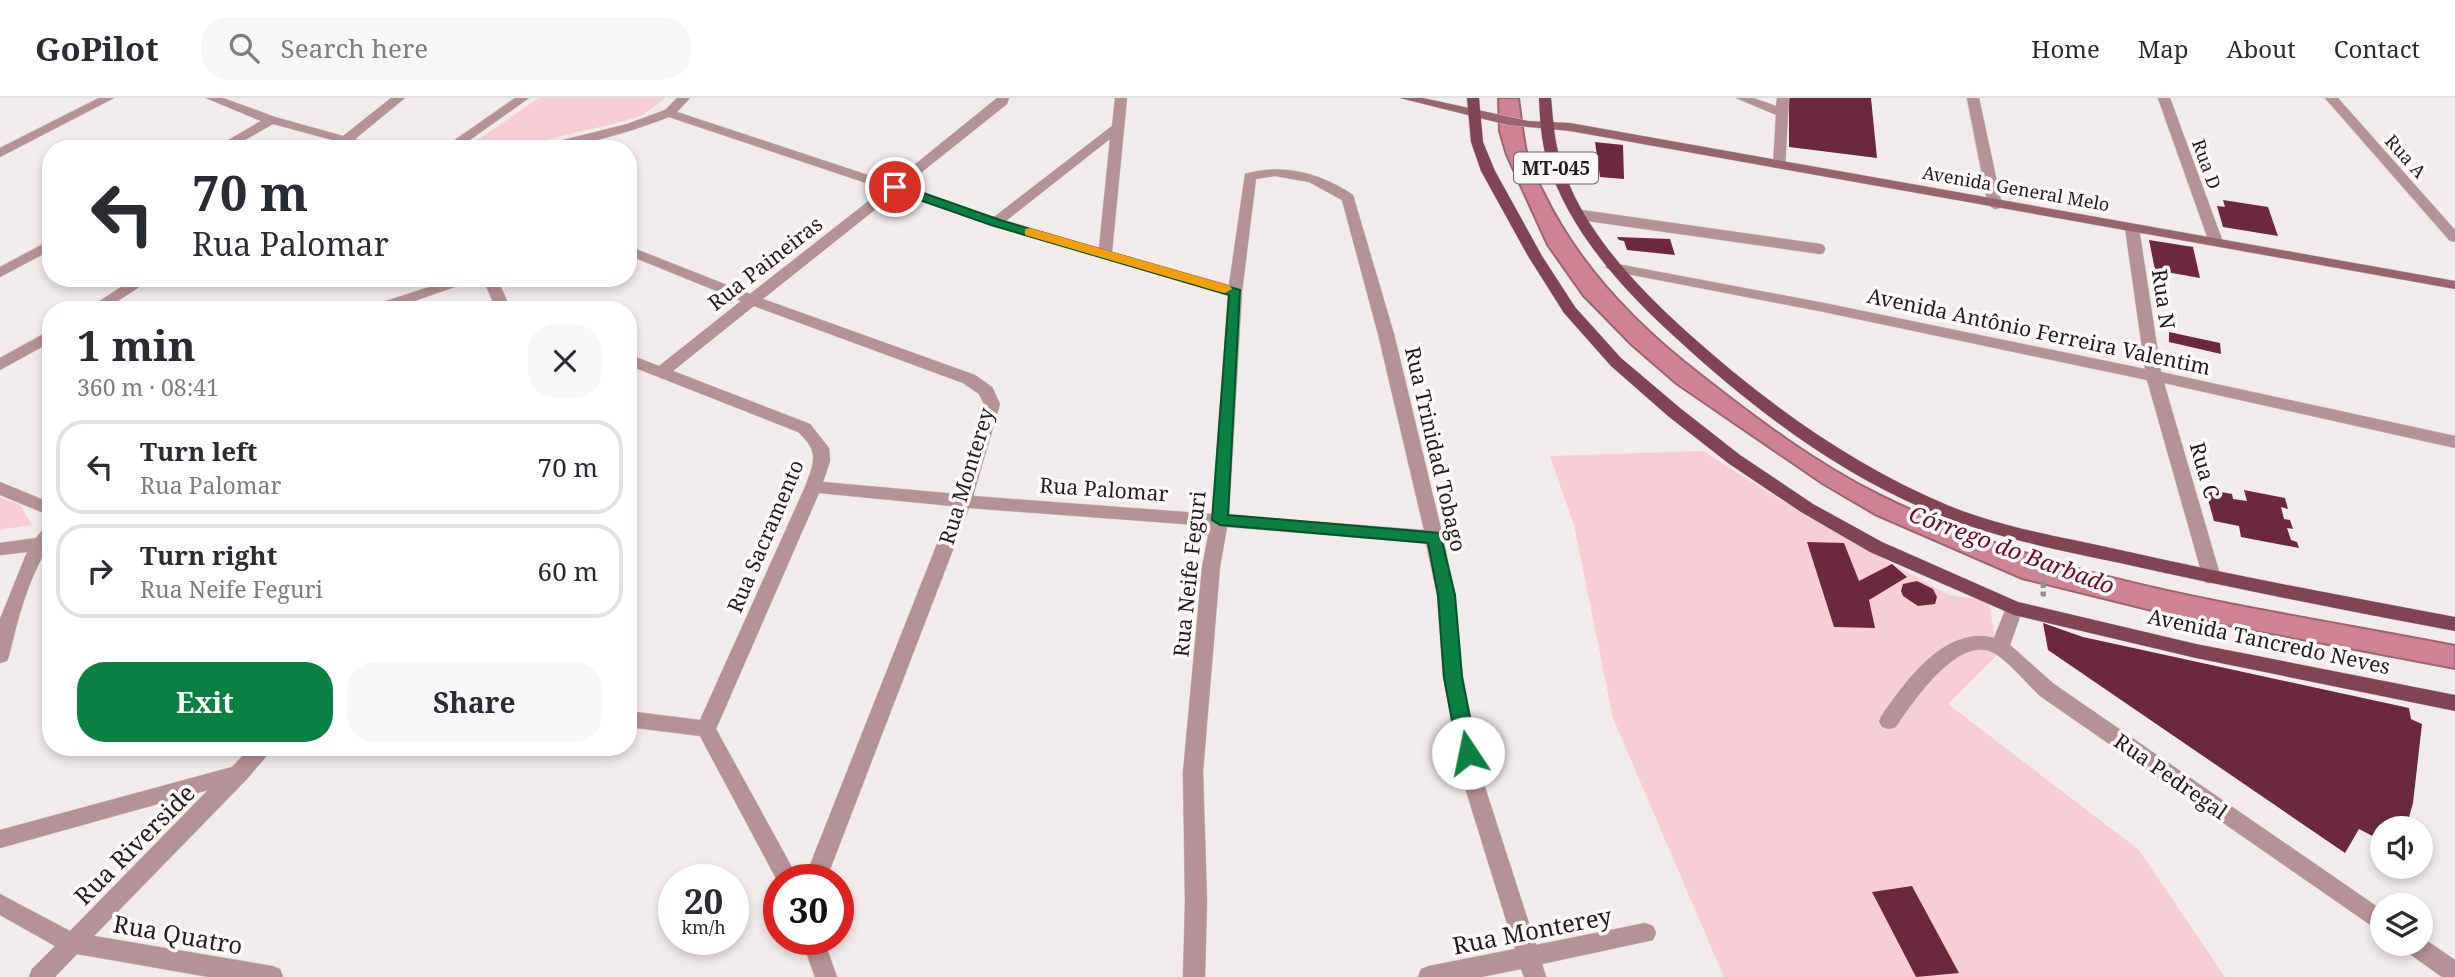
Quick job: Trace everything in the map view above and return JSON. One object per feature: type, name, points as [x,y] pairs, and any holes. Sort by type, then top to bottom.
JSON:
[{"type":"main road","name":"Avenida General Melo","points":[[1406,98],[1453,107],[1479,108],[1995,205],[2455,285]]},
{"type":"main road","name":"MT-045","points":[[1545,98],[1540,120],[1556,169],[1612,267],[1656,313],[1709,359],[1778,413],[1879,480],[1923,502],[2006,530],[2212,578],[2455,624]]},
{"type":"main road","name":"Avenida Tancredo Neves","points":[[1479,108],[1477,142],[1488,171],[1535,256],[1569,310],[1616,362],[1734,459],[1807,508],[1876,547],[2014,608],[2196,651],[2455,703]]},
{"type":"street","points":[[0,153],[108,98]]},
{"type":"street","points":[[212,98],[271,120],[352,140]]},
{"type":"street","points":[[346,138],[399,98]]},
{"type":"street","points":[[461,140],[523,98]]},
{"type":"street","points":[[573,140],[631,127],[669,113],[684,98]]},
{"type":"street","name":"Rua Paineiras","points":[[660,373],[1003,101],[1003,98]]},
{"type":"street","points":[[1105,253],[1121,98]]},
{"type":"street","points":[[1742,98],[1783,113]]},
{"type":"street","points":[[1780,165],[1783,98]]},
{"type":"street","points":[[1973,98],[1995,205]]},
{"type":"street","name":"Rua D","points":[[2164,98],[2216,242]]},
{"type":"street","name":"Rua A","points":[[2331,98],[2455,237]]},
{"type":"street","points":[[669,113],[996,222],[1235,292]]},
{"type":"street","points":[[235,140],[271,120]]},
{"type":"street","points":[[996,222],[1118,127]]},
{"type":"street","name":"Rua Trinidad Tobago","points":[[1250,177],[1264,172],[1281,172],[1334,187],[1348,198],[1386,334],[1447,595],[1453,677],[1472,778],[1532,968]]},
{"type":"street","name":"Rua Neife Feguri","points":[[1194,977],[1196,901],[1193,772],[1211,567],[1220,520],[1235,292],[1250,177]]},
{"type":"street","name":"Rua N","points":[[2132,228],[2154,375]]},
{"type":"street","points":[[0,273],[42,249]]},
{"type":"street","name":"Rua Monterey","points":[[637,254],[752,300],[969,379],[986,391],[992,404],[962,501],[821,864]]},
{"type":"street","name":"Avenida Antônio Ferreira Valentim","points":[[1612,267],[2154,375],[2455,442]]},
{"type":"street","points":[[108,301],[131,287]]},
{"type":"street","points":[[401,301],[445,287]]},
{"type":"street","points":[[0,365],[42,340]]},
{"type":"street","name":"Rua Sacramento","points":[[637,363],[804,428],[818,439],[824,456],[706,729]]},
{"type":"street","name":"Rua C","points":[[2154,375],[2212,578]]},
{"type":"street","name":"Rua Palomar","points":[[813,486],[962,501],[1434,537]]},
{"type":"street","points":[[0,488],[42,506]]},
{"type":"street","points":[[0,549],[42,540]]},
{"type":"street","points":[[0,656],[20,588],[42,547]]},
{"type":"street","points":[[1889,721],[1916,682],[1961,645],[1982,642],[2000,647],[2014,608]]},
{"type":"street","name":"Rua Pedregal","points":[[2000,647],[2047,690],[2370,915]]},
{"type":"street","points":[[637,720],[706,729],[779,864]]},
{"type":"street","name":"Rua Riverside","points":[[40,977],[256,756]]},
{"type":"street","points":[[0,839],[243,772]]},
{"type":"street","name":"Rua Quatro","points":[[0,904],[71,943],[272,977]]},
{"type":"street","name":"Rua Monterey","points":[[1429,977],[1532,968],[1645,933]]},
{"type":"street","points":[[818,955],[826,977]]},
{"type":"street","points":[[2430,956],[2455,974]]},
{"type":"lane","points":[[1581,215],[1819,249]]},
{"type":"path","points":[[2043,589],[2045,553]]},
{"type":"shaded area","points":[[539,98],[665,98],[643,115],[545,140],[477,140]]},
{"type":"shaded area","points":[[1703,451],[1806,516],[1949,595],[1989,601],[1997,655],[1948,704],[2139,850],[2225,977],[1724,977],[1613,718],[1574,525],[1550,456]]},
{"type":"shaded area","points":[[0,497],[20,505],[32,525],[0,530]]},
{"type":"water","name":"Córrego do Barbado","points":[[1498,98],[1519,98],[1530,165],[1558,219],[1592,269],[1633,315],[1678,356],[1766,424],[1855,482],[1947,524],[2017,550],[2089,571],[2235,604],[2455,645],[2455,669],[2160,613],[2022,579],[1875,515],[1822,484],[1676,384],[1631,345],[1583,296],[1547,245],[1506,155],[1499,131]]},
{"type":"building","points":[[1789,98],[1871,98],[1877,158],[1789,147]]},
{"type":"building","points":[[1595,142],[1623,145],[1624,179],[1600,177]]},
{"type":"building","points":[[2223,200],[2268,207],[2278,236],[2223,227],[2217,206],[2225,207]]},
{"type":"building","points":[[1617,237],[1670,239],[1675,255],[1627,250],[1624,241]]},
{"type":"building","points":[[2149,240],[2193,247],[2200,278],[2155,270]]},
{"type":"building","points":[[2169,332],[2220,343],[2221,354],[2169,342]]},
{"type":"building","points":[[2205,489],[2232,494],[2233,499],[2247,501],[2244,490],[2285,498],[2288,509],[2281,507],[2284,519],[2290,520],[2293,529],[2287,528],[2291,540],[2297,542],[2299,548],[2241,537],[2239,526],[2214,521]]},
{"type":"building","points":[[1807,542],[1844,543],[1859,581],[1892,564],[1907,577],[1869,600],[1875,628],[1834,627]]},
{"type":"building","points":[[1917,581],[1933,589],[1937,597],[1935,604],[1918,606],[1903,596],[1903,584]]},
{"type":"building","points":[[2043,623],[2083,637],[2409,708],[2411,719],[2422,724],[2409,816],[2370,816],[2370,835],[2359,829],[2345,853],[2048,650]]},
{"type":"building","points":[[1912,886],[1959,973],[1916,977],[1872,892]]},
{"type":"slow traffic","points":[[1030,232],[1225,289]]},
{"type":"route","points":[[895,187],[996,222],[1235,292],[1220,520],[1434,537],[1447,595],[1453,677],[1468,753]]}]
